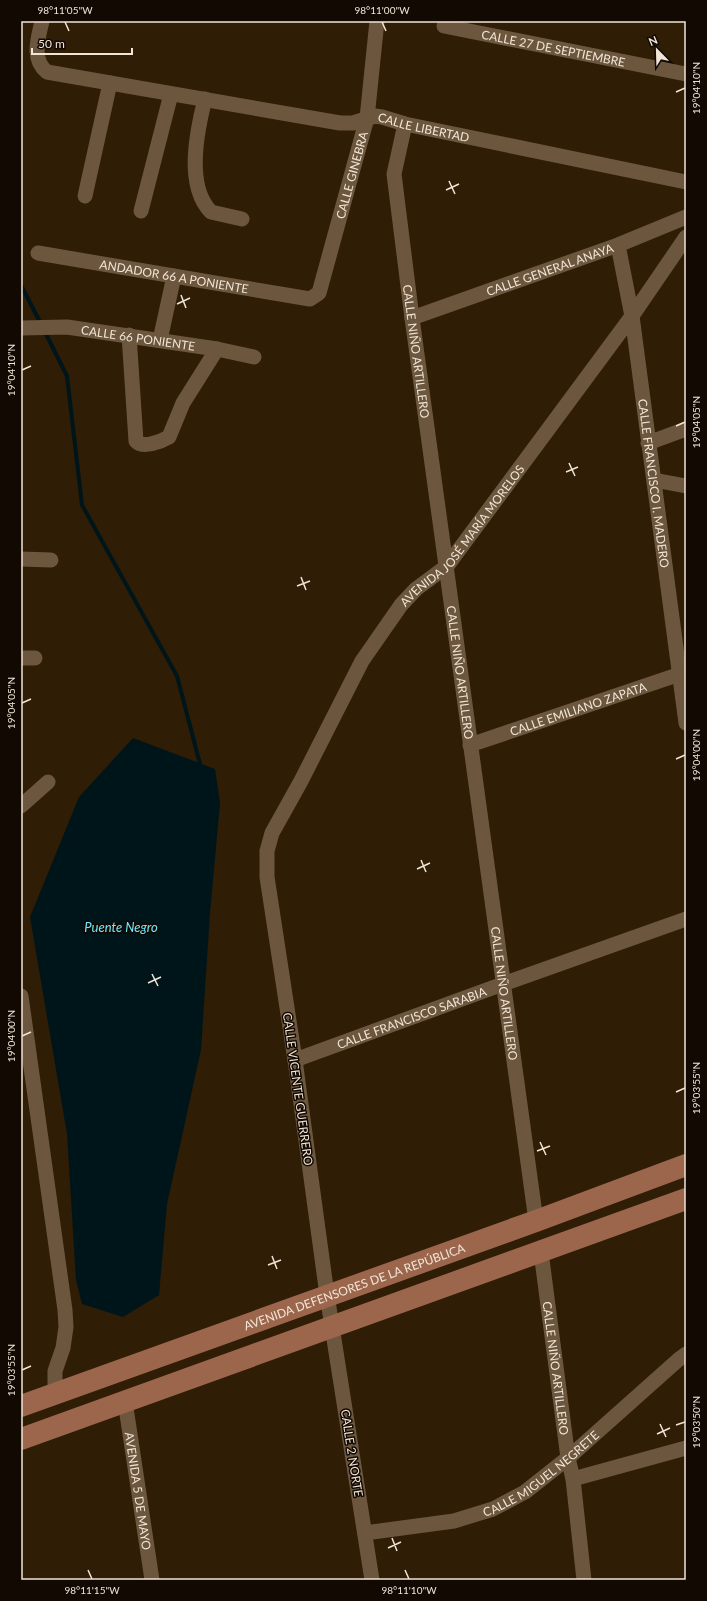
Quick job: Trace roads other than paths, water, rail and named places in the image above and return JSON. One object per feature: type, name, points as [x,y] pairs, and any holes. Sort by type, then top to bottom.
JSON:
[{"type":"main road","name":"AVENIDA DEFENSORES DE LA REPÚBLICA","points":[[21,1406],[536,1221],[686,1165]]},
{"type":"main road","points":[[21,1439],[686,1199]]},
{"type":"street","name":"CALLE LIBERTAD","points":[[42,21],[37,40],[37,57],[39,64],[47,72],[340,123],[353,123],[375,116],[382,117],[405,124],[686,182]]},
{"type":"street","name":"CALLE GINEBRA","points":[[310,299],[318,293],[367,118],[378,21]]},
{"type":"street","name":"CALLE 27 DE SEPTIEMBRE","points":[[446,24],[686,74]]},
{"type":"street","points":[[85,196],[110,83]]},
{"type":"street","points":[[141,211],[171,94]]},
{"type":"street","points":[[205,99],[198,128],[196,156],[197,183],[201,198],[211,212],[242,218]]},
{"type":"street","name":"CALLE NIÑO ARTILLERO","points":[[405,124],[394,174],[412,318],[536,1221]]},
{"type":"street","name":"CALLE GENERAL ANAYA","points":[[412,318],[618,244],[686,217]]},
{"type":"street","name":"AVENIDA JOSÉ MARÍA MORELOS","points":[[267,851],[272,833],[301,781],[362,661],[401,605],[416,589],[447,566],[632,316],[686,238]]},
{"type":"street","name":"CALLE FRANCISCO I. MADERO","points":[[618,244],[632,316],[648,443],[683,673],[686,723]]},
{"type":"street","name":"ANDADOR 66 A PONIENTE","points":[[38,253],[310,299]]},
{"type":"street","points":[[160,340],[174,276]]},
{"type":"street","name":"CALLE 66 PONIENTE","points":[[21,328],[67,327],[217,349],[254,357]]},
{"type":"street","points":[[129,335],[136,441],[139,444],[144,445],[169,437],[183,403],[217,349]]},
{"type":"street","points":[[648,443],[686,429]]},
{"type":"street","points":[[654,480],[686,486]]},
{"type":"street","points":[[21,560],[51,560]]},
{"type":"street","name":"CALLE EMILIANO ZAPATA","points":[[470,745],[683,673]]},
{"type":"street","points":[[21,806],[48,782]]},
{"type":"street","name":"CALLE VICENTE GUERRERO","points":[[267,851],[266,877],[295,1060],[332,1327]]},
{"type":"street","name":"CALLE FRANCISCO SARABIA","points":[[295,1060],[686,919]]},
{"type":"street","points":[[21,996],[65,1310],[66,1327],[63,1348],[55,1371],[55,1394]]},
{"type":"street","name":"CALLE NIÑO ARTILLERO","points":[[541,1252],[572,1479],[584,1580]]},
{"type":"street","name":"CALLE 2 NORTE","points":[[332,1327],[372,1580]]},
{"type":"street","name":"CALLE MIGUEL NEGRETE","points":[[365,1533],[454,1521],[494,1509],[525,1492],[568,1458],[686,1354]]},
{"type":"street","name":"AVENIDA 5 DE MAYO","points":[[125,1401],[152,1580]]},
{"type":"street","points":[[572,1479],[686,1448]]},
{"type":"water","name":"Puente Negro","points":[[133,738],[215,769],[220,803],[210,913],[201,1050],[167,1204],[159,1295],[123,1317],[82,1304],[76,1280],[67,1134],[30,917],[79,797]]},
{"type":"waterway","points":[[21,285],[41,324]]},
{"type":"waterway","points":[[44,330],[67,376],[82,505],[177,676],[200,764],[199,767]]}]
